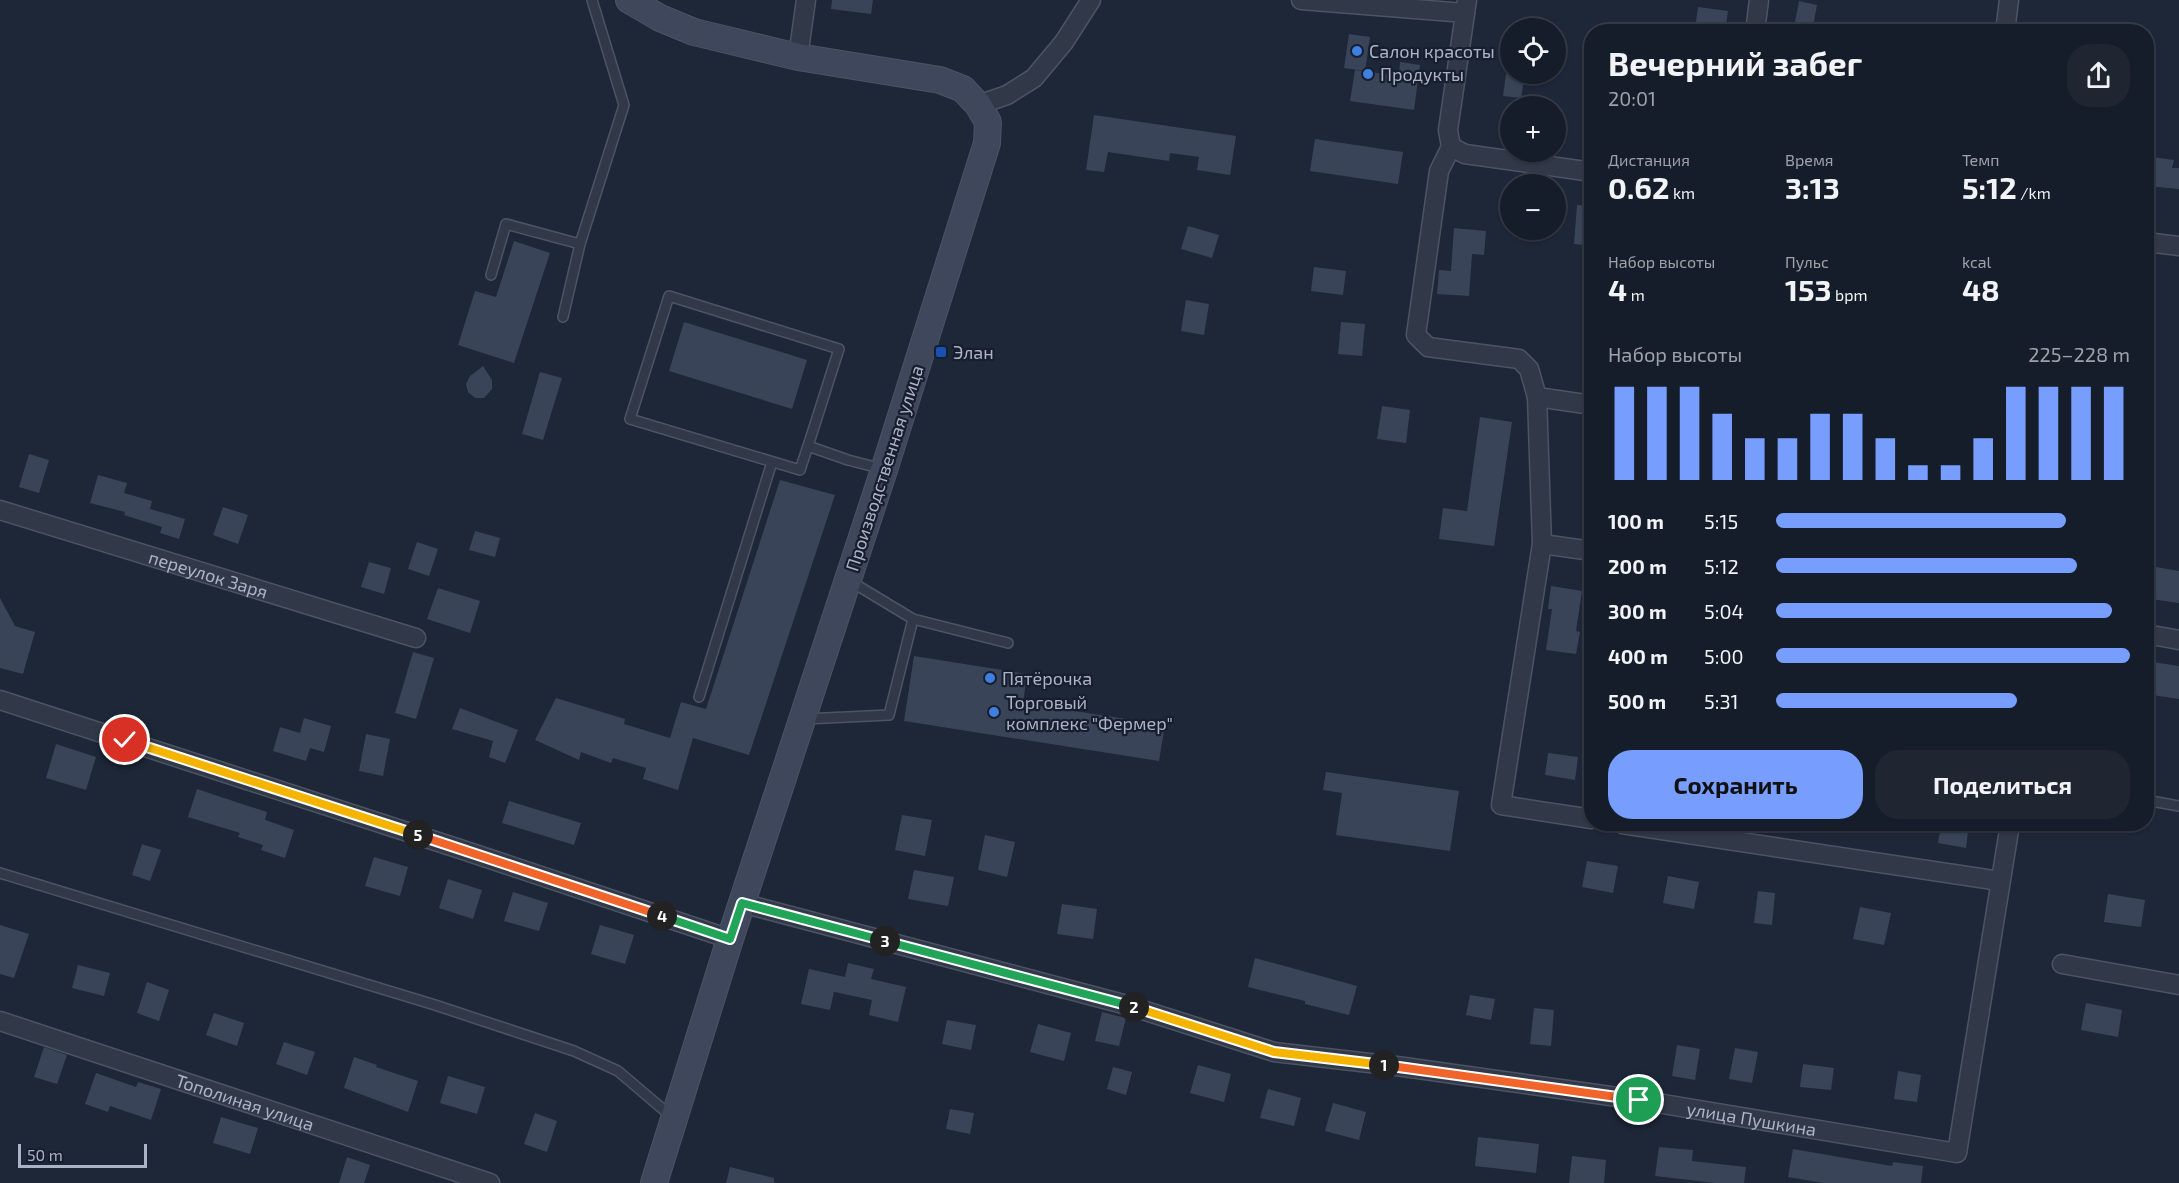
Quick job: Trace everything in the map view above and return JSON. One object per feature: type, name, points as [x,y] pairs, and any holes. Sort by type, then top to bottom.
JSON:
[{"type":"street","points":[[629,0],[660,18],[694,32],[798,57],[940,81],[963,89],[978,105],[1007,95],[1034,78],[1064,42],[1091,0]]},
{"type":"street","points":[[798,57],[806,0]]},
{"type":"street","points":[[1301,0],[1466,7],[1448,130],[1451,147],[1438,171],[1416,335],[1428,347],[1519,359],[1529,369],[1537,397],[1542,544],[1501,805],[1584,818]]},
{"type":"street","points":[[1756,24],[1759,0]]},
{"type":"street","points":[[2006,24],[2009,0]]},
{"type":"street","name":"Производственная улица","points":[[654,1183],[730,939],[884,470],[987,143],[988,122],[978,105]]},
{"type":"street","points":[[1451,147],[1465,154],[1584,171]]},
{"type":"street","points":[[2154,243],[2179,246]]},
{"type":"street","points":[[1537,397],[1584,404]]},
{"type":"street","name":"переулок Заря","points":[[0,510],[416,638]]},
{"type":"street","points":[[1542,544],[1584,550]]},
{"type":"street","points":[[2154,635],[2179,640]]},
{"type":"street","points":[[0,700],[730,939]]},
{"type":"street","points":[[1668,831],[2000,881],[2009,831]]},
{"type":"street","name":"улица Пушкина","points":[[742,903],[1127,1005],[1274,1052],[1404,1067],[1627,1099],[1957,1153],[2000,881]]},
{"type":"street","points":[[2062,964],[2179,985]]},
{"type":"street","name":"Тополиная улица","points":[[0,1021],[490,1183]]},
{"type":"lane","points":[[563,317],[580,244],[624,105],[592,0]]},
{"type":"lane","points":[[491,275],[506,224],[580,244]]},
{"type":"lane","points":[[669,296],[839,349],[808,446],[800,470],[630,419],[669,296]]},
{"type":"lane","points":[[808,446],[884,470]]},
{"type":"lane","points":[[699,697],[772,462]]},
{"type":"lane","points":[[848,580],[913,619],[1008,643]]},
{"type":"lane","points":[[802,720],[889,715],[913,619]]},
{"type":"lane","points":[[2154,801],[2179,806]]},
{"type":"lane","points":[[0,873],[435,1005],[574,1051],[618,1071],[674,1119]]},
{"type":"building","points":[[832,0],[873,0],[871,14],[831,9]]},
{"type":"building","points":[[1799,1],[1817,5],[1813,24],[1795,24]]},
{"type":"building","points":[[1698,7],[1728,11],[1726,24],[1696,24]]},
{"type":"building","points":[[1349,34],[1370,37],[1365,71],[1344,68]]},
{"type":"building","name":"Продукты","points":[[1400,62],[1420,65],[1414,110],[1350,101],[1355,70],[1399,76]]},
{"type":"building","points":[[1505,84],[1523,84],[1521,96],[1503,96]]},
{"type":"building","points":[[1094,115],[1236,136],[1230,175],[1197,170],[1199,157],[1170,153],[1169,161],[1108,152],[1104,172],[1086,170]]},
{"type":"building","points":[[1315,139],[1403,152],[1398,184],[1310,171]]},
{"type":"building","points":[[2154,157],[2174,160],[2172,168],[2179,168],[2179,189],[2154,187]]},
{"type":"building","points":[[1577,205],[1584,205],[1584,245],[1574,244]]},
{"type":"building","points":[[1188,226],[1219,235],[1212,258],[1181,249]]},
{"type":"building","points":[[1454,228],[1486,231],[1484,255],[1472,254],[1469,296],[1437,294],[1439,270],[1451,271]]},
{"type":"building","points":[[514,241],[550,253],[514,363],[458,345],[475,291],[496,297]]},
{"type":"building","points":[[1314,267],[1346,271],[1343,295],[1311,291]]},
{"type":"building","points":[[1186,300],[1209,304],[1204,335],[1181,331]]},
{"type":"building","points":[[684,322],[807,360],[792,409],[669,371]]},
{"type":"building","points":[[1341,322],[1365,324],[1362,356],[1338,354]]},
{"type":"building","points":[[483,366],[492,380],[492,389],[484,398],[475,398],[468,392],[466,384],[470,376]]},
{"type":"building","points":[[540,372],[562,378],[543,440],[522,434]]},
{"type":"building","points":[[1382,406],[1410,410],[1406,443],[1377,439]]},
{"type":"building","points":[[1480,417],[1512,422],[1494,546],[1439,539],[1443,508],[1467,511]]},
{"type":"building","points":[[29,454],[49,460],[39,493],[19,487]]},
{"type":"building","points":[[98,475],[127,483],[124,493],[152,501],[150,509],[185,519],[179,539],[160,533],[162,527],[124,515],[125,512],[90,503]]},
{"type":"building","points":[[780,480],[835,495],[749,755],[693,738],[678,790],[643,779],[646,768],[613,758],[611,763],[581,752],[579,760],[535,740],[556,698],[625,719],[624,724],[670,738],[681,702],[706,709]]},
{"type":"building","points":[[223,507],[248,515],[238,544],[213,535]]},
{"type":"building","points":[[475,531],[500,538],[495,557],[469,550]]},
{"type":"building","points":[[417,542],[438,549],[429,576],[408,569]]},
{"type":"building","points":[[369,562],[391,568],[384,594],[361,587]]},
{"type":"building","points":[[2156,567],[2179,571],[2179,603],[2154,599]]},
{"type":"building","points":[[1551,586],[1582,591],[1576,631],[1580,632],[1576,654],[1546,650],[1552,609],[1548,609]]},
{"type":"building","points":[[438,588],[480,601],[470,633],[427,619]]},
{"type":"building","points":[[0,598],[15,626],[35,632],[23,674],[0,668]]},
{"type":"building","points":[[413,652],[434,658],[416,719],[395,713]]},
{"type":"building","name":"Торговый комплекс \"Фермер\"","points":[[914,656],[1027,674],[1023,703],[1165,725],[1159,761],[904,721]]},
{"type":"building","points":[[2154,662],[2179,666],[2179,699],[2154,695]]},
{"type":"building","points":[[460,708],[518,730],[505,763],[489,757],[493,741],[452,729]]},
{"type":"building","points":[[304,718],[331,726],[324,752],[310,748],[306,761],[273,751],[280,727],[300,733]]},
{"type":"building","points":[[366,734],[390,739],[383,776],[359,771]]},
{"type":"building","points":[[56,744],[96,757],[86,790],[46,778]]},
{"type":"building","points":[[1548,753],[1578,757],[1575,780],[1545,775]]},
{"type":"building","points":[[1326,772],[1459,791],[1450,851],[1336,835],[1342,793],[1323,790]]},
{"type":"building","points":[[197,789],[267,812],[265,820],[294,830],[285,858],[261,850],[263,845],[238,837],[240,833],[188,817]]},
{"type":"building","points":[[509,801],[581,823],[574,845],[502,823]]},
{"type":"building","points":[[902,815],[932,820],[925,856],[895,850]]},
{"type":"building","points":[[1940,831],[1968,831],[1966,848],[1938,843]]},
{"type":"building","points":[[985,835],[1015,842],[1007,877],[978,870]]},
{"type":"building","points":[[142,844],[161,850],[150,881],[132,875]]},
{"type":"building","points":[[374,857],[408,867],[400,896],[365,886]]},
{"type":"building","points":[[1587,861],[1618,866],[1613,893],[1582,887]]},
{"type":"building","points":[[914,870],[954,877],[948,906],[908,899]]},
{"type":"building","points":[[1668,876],[1699,882],[1694,909],[1663,903]]},
{"type":"building","points":[[448,879],[482,890],[473,919],[439,908]]},
{"type":"building","points":[[1758,891],[1775,893],[1772,925],[1754,923]]},
{"type":"building","points":[[513,892],[548,903],[539,931],[504,921]]},
{"type":"building","points":[[2108,894],[2145,900],[2141,927],[2104,922]]},
{"type":"building","points":[[1062,904],[1097,909],[1093,939],[1057,934]]},
{"type":"building","points":[[1860,907],[1891,913],[1884,945],[1853,939]]},
{"type":"building","points":[[0,925],[29,934],[14,978],[0,974]]},
{"type":"building","points":[[600,925],[634,935],[625,964],[591,954]]},
{"type":"building","points":[[1255,958],[1357,986],[1349,1015],[1248,987]]},
{"type":"building","points":[[848,963],[874,969],[871,979],[906,987],[898,1022],[869,1015],[872,1000],[834,992],[830,1010],[801,1004],[809,969],[845,977]]},
{"type":"building","points":[[78,965],[110,973],[104,996],[72,988]]},
{"type":"building","points":[[147,982],[169,990],[159,1021],[137,1013]]},
{"type":"building","points":[[1470,995],[1495,999],[1491,1020],[1466,1015]]},
{"type":"building","points":[[2086,1003],[2122,1010],[2118,1037],[2081,1030]]},
{"type":"building","points":[[1534,1008],[1554,1010],[1551,1046],[1530,1044]]},
{"type":"building","points":[[1102,1012],[1126,1018],[1119,1046],[1095,1041]]},
{"type":"building","points":[[214,1013],[244,1023],[237,1046],[206,1035]]},
{"type":"building","points":[[947,1020],[976,1025],[971,1050],[942,1044]]},
{"type":"building","points":[[1038,1024],[1071,1033],[1064,1061],[1030,1052]]},
{"type":"building","points":[[284,1042],[315,1052],[307,1075],[276,1064]]},
{"type":"building","points":[[1677,1045],[1700,1049],[1695,1080],[1672,1076]]},
{"type":"building","points":[[44,1047],[67,1055],[57,1084],[34,1077]]},
{"type":"building","points":[[1735,1048],[1758,1052],[1752,1083],[1729,1079]]},
{"type":"building","points":[[354,1057],[418,1081],[408,1112],[344,1088]]},
{"type":"building","points":[[1803,1064],[1834,1068],[1831,1090],[1800,1087]]},
{"type":"building","points":[[1198,1065],[1231,1074],[1224,1102],[1190,1093]]},
{"type":"building","points":[[1113,1067],[1132,1072],[1126,1095],[1107,1089]]},
{"type":"building","points":[[1898,1071],[1921,1075],[1917,1102],[1894,1099]]},
{"type":"building","points":[[96,1073],[136,1087],[138,1082],[161,1089],[151,1120],[110,1106],[108,1112],[85,1104]]},
{"type":"building","points":[[448,1076],[485,1087],[477,1114],[440,1103]]},
{"type":"building","points":[[1268,1089],[1301,1098],[1294,1126],[1260,1118]]},
{"type":"building","points":[[1333,1103],[1366,1112],[1359,1140],[1325,1131]]},
{"type":"building","points":[[950,1109],[974,1113],[970,1134],[946,1129]]},
{"type":"building","points":[[535,1113],[557,1121],[547,1152],[524,1144]]},
{"type":"building","points":[[221,1117],[258,1128],[250,1154],[213,1143]]},
{"type":"building","points":[[1478,1137],[1539,1144],[1536,1173],[1475,1166]]},
{"type":"building","points":[[1659,1147],[1693,1150],[1692,1161],[1746,1167],[1744,1183],[1715,1183],[1655,1176]]},
{"type":"building","points":[[1793,1149],[1892,1166],[1893,1162],[1923,1166],[1921,1183],[1823,1183],[1788,1177]]},
{"type":"building","points":[[1572,1156],[1606,1160],[1604,1183],[1569,1183]]},
{"type":"building","points":[[347,1157],[370,1165],[364,1183],[339,1183]]},
{"type":"building","points":[[730,1167],[774,1178],[774,1183],[726,1183]]},
{"type":"place","name":"Салон красоты","points":[[1357,51]]},
{"type":"place","name":"Продукты","points":[[1368,74]]},
{"type":"place","name":"Элан","points":[[941,352]]},
{"type":"place","name":"Пятёрочка","points":[[990,678]]},
{"type":"place","name":"Торговый комплекс \"Фермер\"","points":[[994,712]]},
{"type":"route","points":[[125,740],[730,939],[742,903],[1127,1005],[1274,1052],[1404,1067],[1639,1100]]}]
